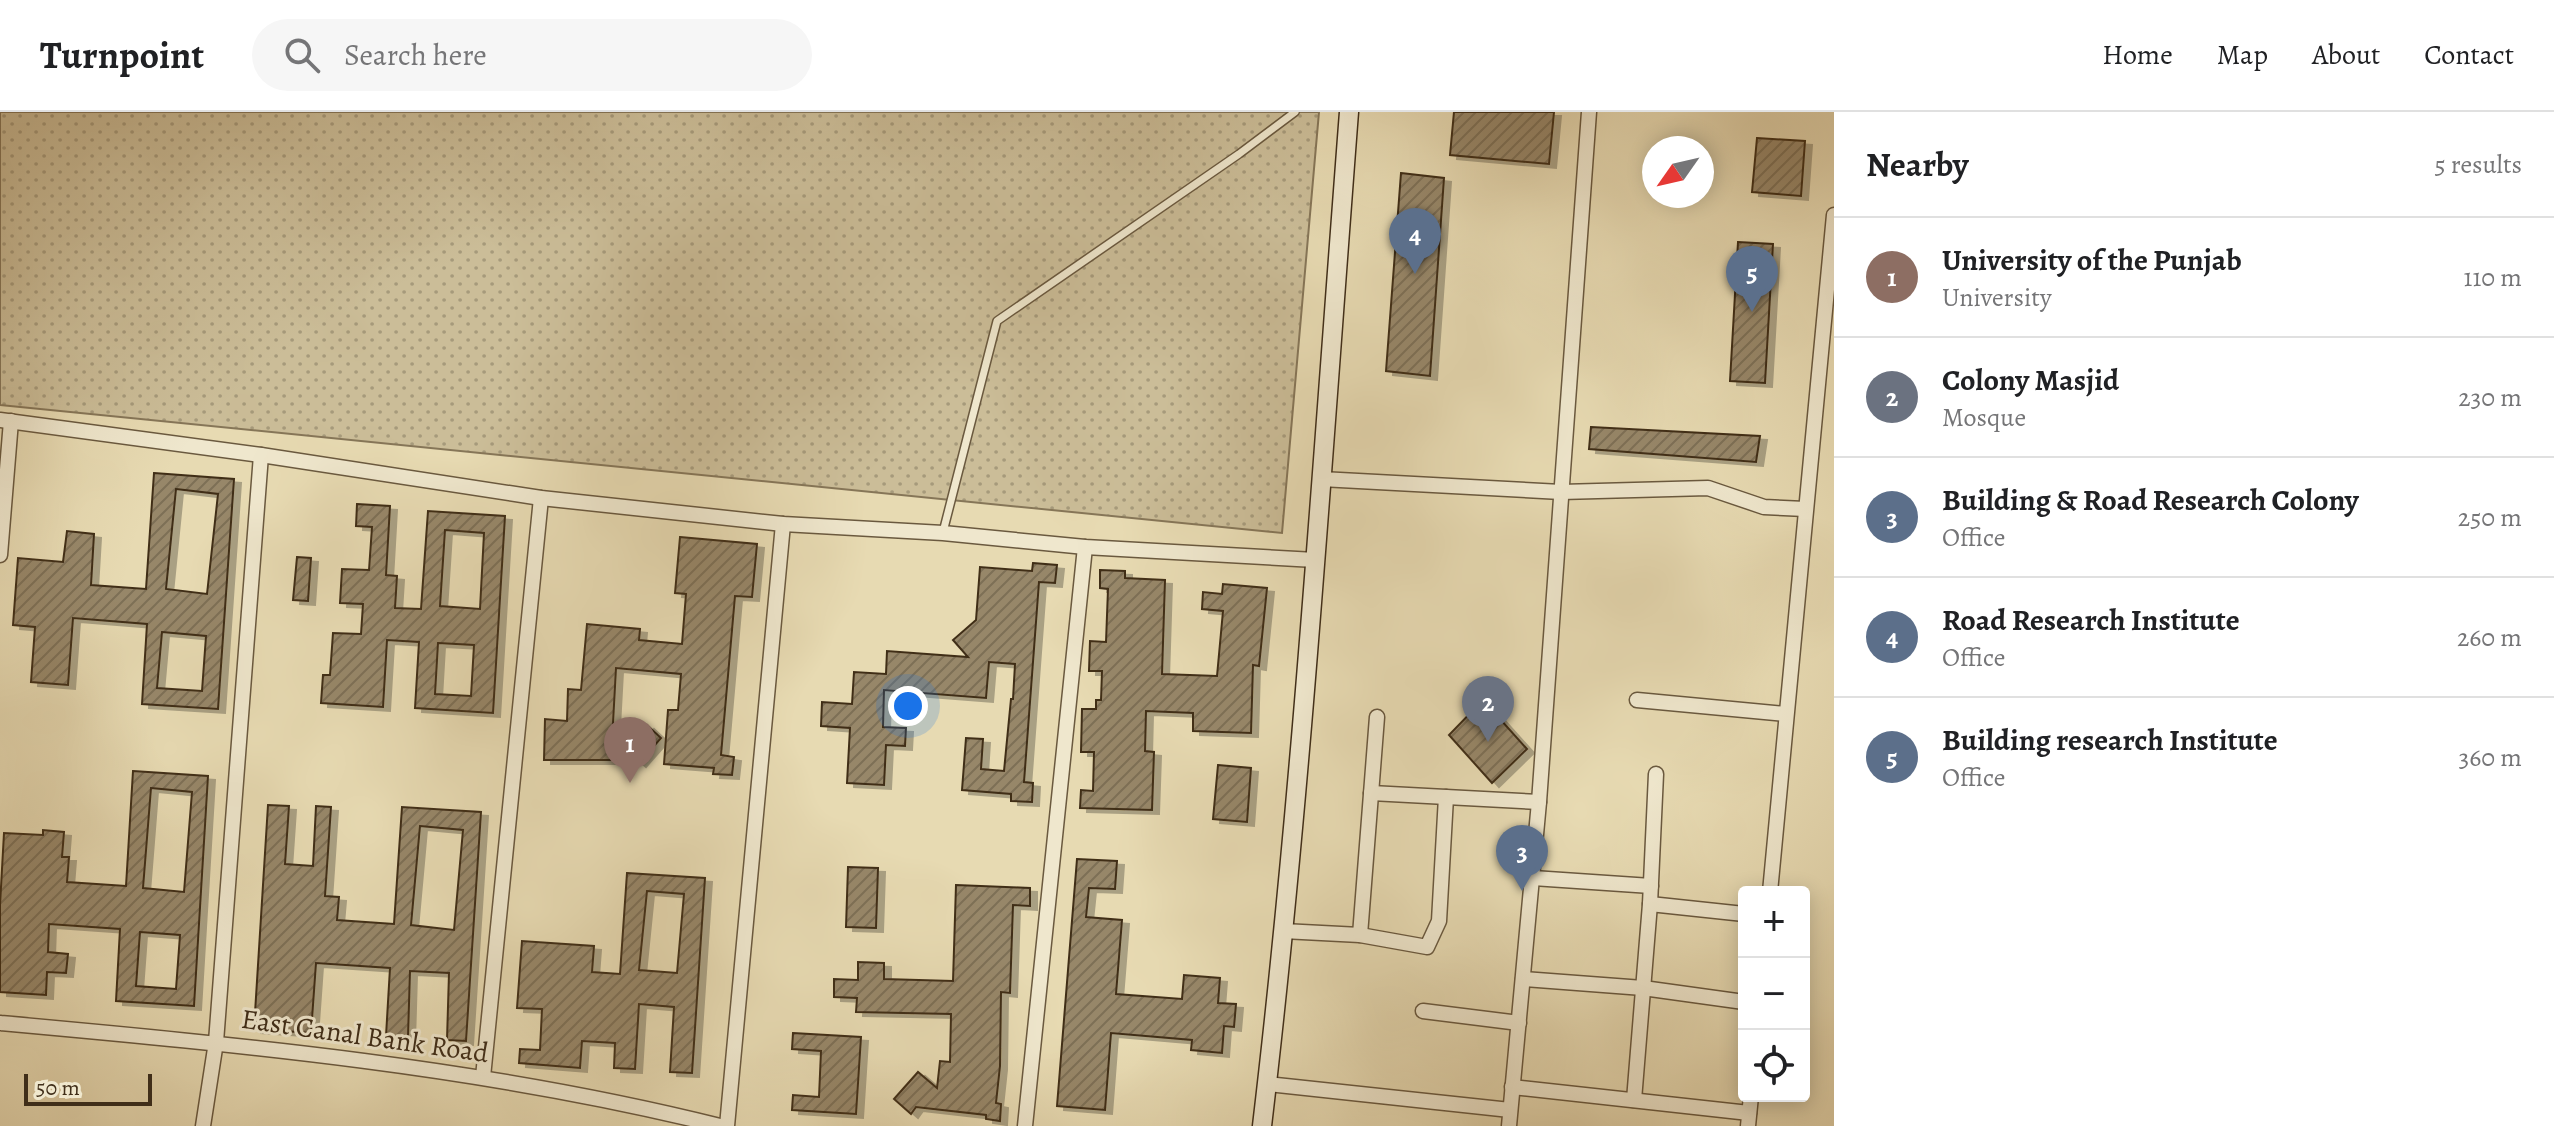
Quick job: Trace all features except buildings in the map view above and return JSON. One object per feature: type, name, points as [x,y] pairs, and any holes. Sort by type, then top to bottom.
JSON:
[{"type":"street","points":[[1262,1126],[1283,931],[1315,560],[1349,112]]},
{"type":"street","points":[[1509,1126],[1539,802],[1589,112]]},
{"type":"street","points":[[1771,886],[1834,215]]},
{"type":"street","points":[[0,555],[6,420],[541,498],[783,524],[943,533],[1085,547],[1315,560]]},
{"type":"street","points":[[203,1126],[216,1042],[261,455]]},
{"type":"street","points":[[1321,479],[1561,492],[1708,488],[1764,507],[1805,509]]},
{"type":"street","points":[[483,1077],[541,498]]},
{"type":"street","points":[[727,1126],[783,524]]},
{"type":"street","points":[[1025,1126],[1085,547]]},
{"type":"street","points":[[1637,700],[1786,714]]},
{"type":"street","points":[[1360,935],[1377,717]]},
{"type":"street","points":[[1634,1100],[1650,904],[1656,774]]},
{"type":"street","points":[[1371,793],[1539,802]]},
{"type":"street","points":[[1283,931],[1360,935],[1427,947],[1439,921],[1446,797]]},
{"type":"street","points":[[1533,878],[1651,886]]},
{"type":"street","points":[[1650,904],[1738,913]]},
{"type":"street","points":[[1523,979],[1643,988],[1738,1001]]},
{"type":"street","points":[[1423,1011],[1519,1023]]},
{"type":"street","name":"East Canal Bank Road","points":[[0,1023],[216,1042],[483,1077],[720,1126]]},
{"type":"street","points":[[1267,1084],[1510,1110]]},
{"type":"street","points":[[1512,1087],[1634,1100],[1749,1120]]},
{"type":"lane","points":[[943,533],[997,321],[1295,112]]},
{"type":"shaded area","points":[[0,112],[1319,112],[1282,533],[0,405]]},
{"type":"place","name":"Road Research Institute","points":[[1415,274]]},
{"type":"place","name":"Building research Institute","points":[[1752,312]]},
{"type":"place","name":"Colony Masjid","points":[[1488,742]]},
{"type":"place","name":"University of the Punjab","points":[[630,783]]},
{"type":"place","name":"Building & Road Research Colony","points":[[1522,891]]}]
